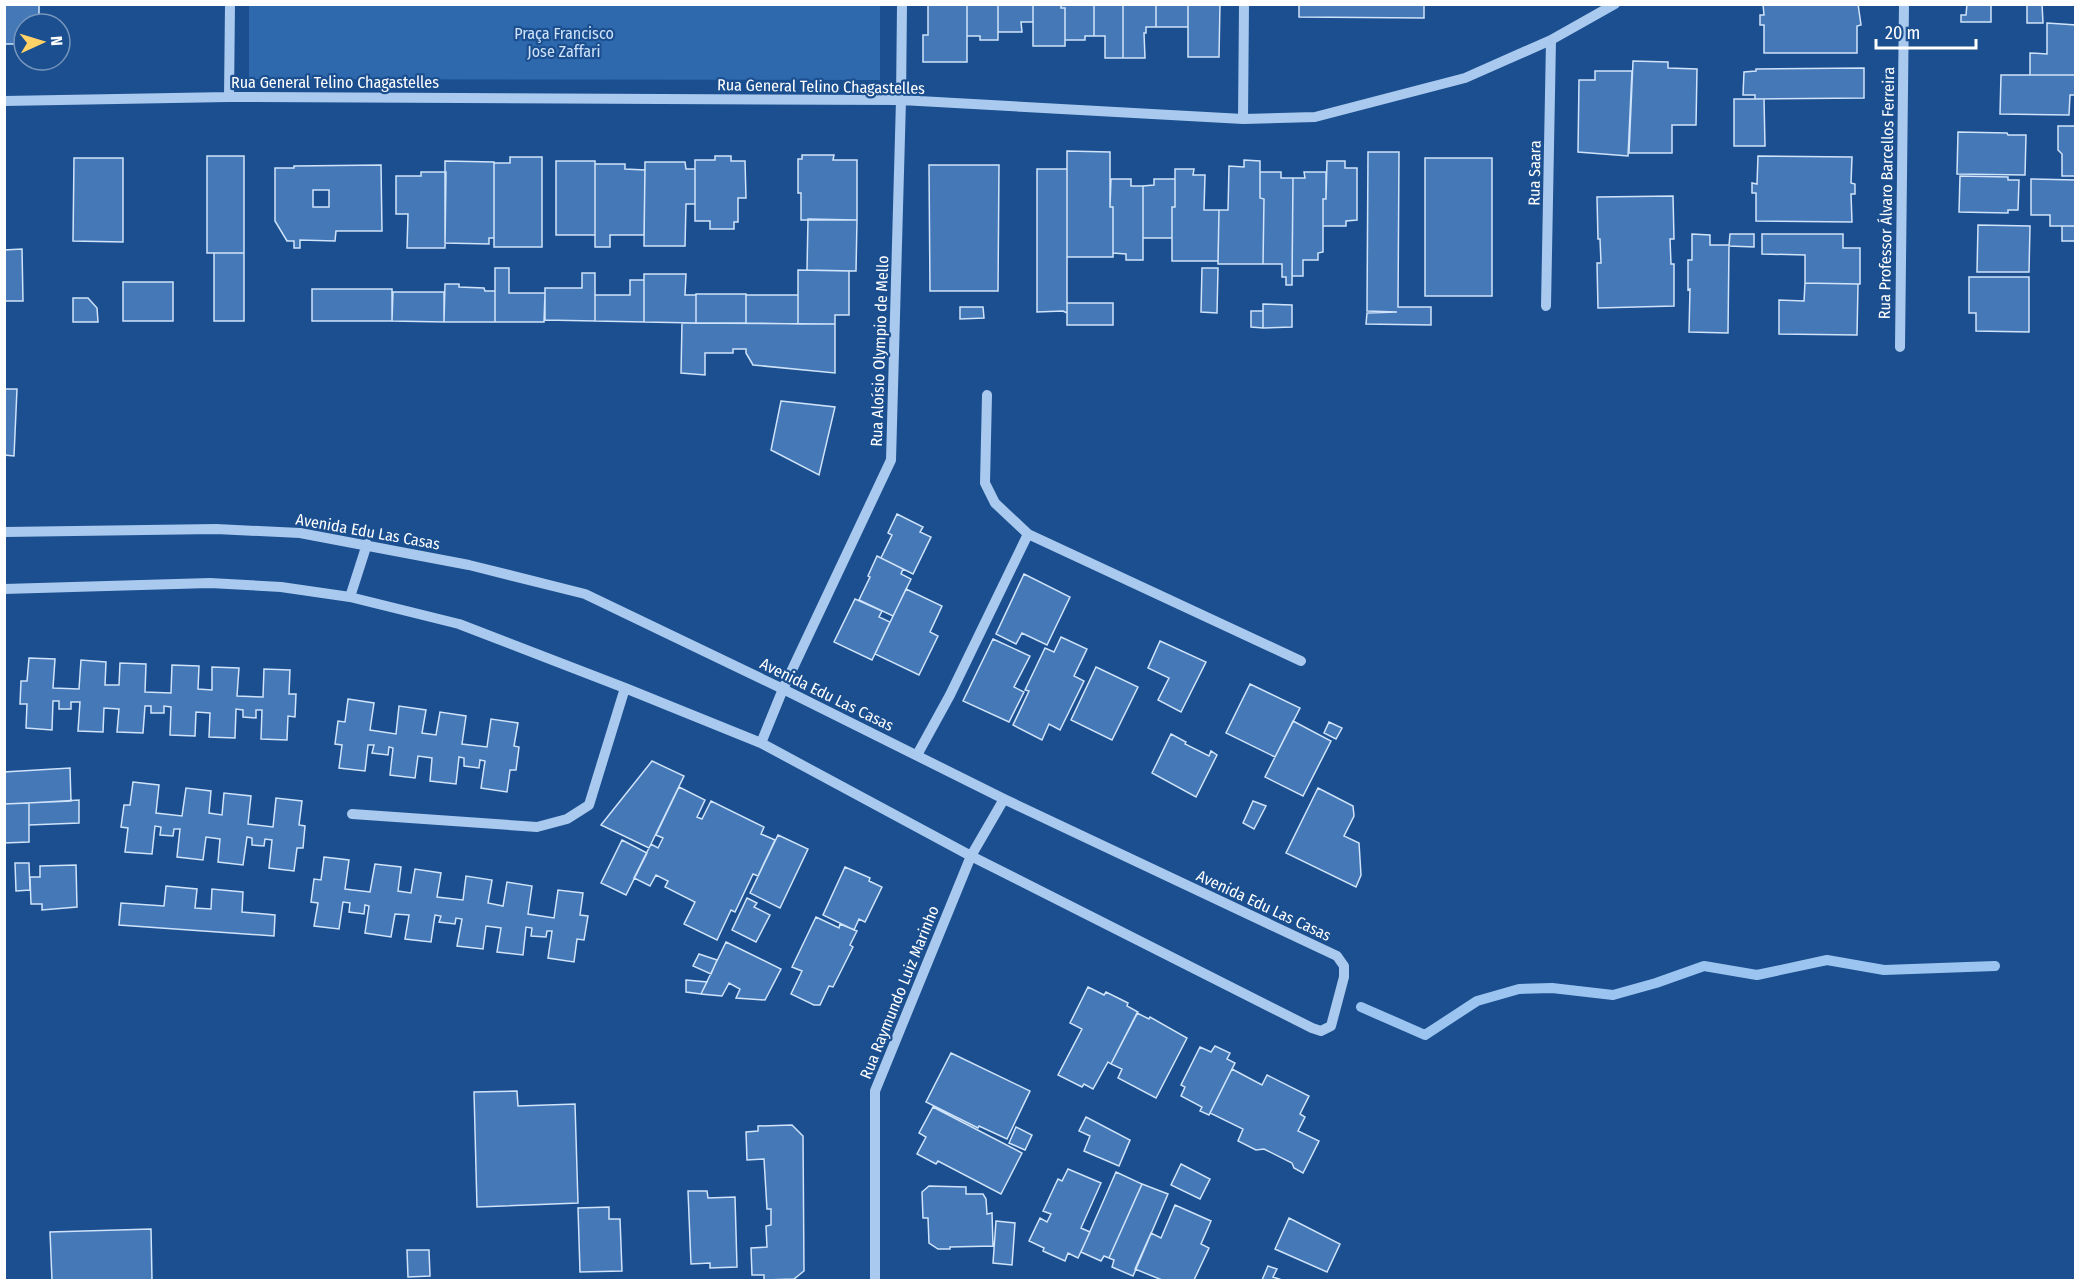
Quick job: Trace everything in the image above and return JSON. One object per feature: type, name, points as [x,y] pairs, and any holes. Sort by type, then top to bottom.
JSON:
[{"type":"street","points":[[229,97],[230,4]]},
{"type":"street","name":"Rua Aloísio Olympio de Mello","points":[[761,743],[783,689],[891,460],[902,4]]},
{"type":"street","points":[[1243,119],[1244,4]]},
{"type":"street","name":"Rua General Telino Chagastelles","points":[[4,101],[229,97],[901,100],[1243,119],[1314,117],[1465,78],[1551,40],[1615,4]]},
{"type":"street","name":"Rua Professor Álvaro Barcellos Ferreira","points":[[1899,347],[1904,4]]},
{"type":"street","name":"Rua Saara","points":[[1546,306],[1551,40]]},
{"type":"street","points":[[987,395],[985,483],[995,503],[1028,534],[1301,661]]},
{"type":"street","name":"Avenida Edu Las Casas","points":[[4,532],[216,529],[300,533],[469,565],[585,594],[1004,799],[1337,956],[1344,966],[1344,977],[1331,1026],[1322,1031],[1312,1028],[971,856],[761,743],[459,624],[350,597],[281,587],[210,583],[4,589]]},
{"type":"street","points":[[917,755],[950,695],[1028,534]]},
{"type":"street","points":[[350,597],[367,544]]},
{"type":"street","points":[[352,814],[537,827],[567,819],[589,805],[625,688]]},
{"type":"street","name":"Rua Raymundo Luiz Marinho","points":[[875,1281],[875,1091],[971,856],[1004,799]]},
{"type":"green space","name":"Praça Francisco Jose Zaffari","points":[[249,5],[880,5],[880,80],[249,79]]},
{"type":"building","points":[[4,4],[39,4],[39,12],[12,12],[12,44],[4,44]]},
{"type":"building","points":[[928,4],[967,4],[967,62],[923,62],[923,35],[928,35]]},
{"type":"building","points":[[967,4],[998,4],[998,40],[980,40],[980,36],[967,36]]},
{"type":"building","points":[[998,4],[1033,4],[1033,22],[1021,22],[1022,32],[998,32]]},
{"type":"building","points":[[1033,4],[1061,4],[1061,8],[1065,8],[1065,46],[1033,46]]},
{"type":"building","points":[[1061,4],[1094,4],[1094,36],[1085,36],[1085,40],[1065,40],[1065,8],[1061,8]]},
{"type":"building","points":[[1094,4],[1123,4],[1123,58],[1105,58],[1105,36],[1094,36]]},
{"type":"building","points":[[1123,4],[1156,4],[1156,27],[1146,27],[1146,33],[1144,33],[1145,58],[1123,58]]},
{"type":"building","points":[[1156,4],[1188,4],[1188,27],[1156,27]]},
{"type":"building","points":[[1188,4],[1220,4],[1219,57],[1188,57]]},
{"type":"building","points":[[1299,4],[1424,4],[1424,18],[1299,17]]},
{"type":"building","points":[[1763,4],[1858,4],[1861,25],[1857,26],[1857,53],[1764,53],[1764,25],[1760,25],[1760,15],[1764,15]]},
{"type":"building","points":[[1967,4],[1991,4],[1991,22],[1961,22],[1961,15],[1966,15]]},
{"type":"building","points":[[2027,4],[2042,4],[2043,23],[2027,23]]},
{"type":"building","points":[[2047,23],[2076,25],[2076,75],[2030,75],[2030,53],[2047,54]]},
{"type":"building","points":[[1633,61],[1668,62],[1668,68],[1697,69],[1696,125],[1672,125],[1672,153],[1629,153]]},
{"type":"building","points":[[1864,68],[1864,98],[1755,99],[1755,95],[1743,95],[1744,72],[1756,71],[1756,69]]},
{"type":"building","points":[[1595,71],[1632,71],[1628,156],[1578,152],[1579,80],[1595,80]]},
{"type":"building","points":[[2001,75],[2076,75],[2076,95],[2070,95],[2069,115],[2000,114]]},
{"type":"building","points":[[1734,99],[1764,99],[1765,146],[1734,146]]},
{"type":"building","points":[[2058,126],[2076,126],[2076,176],[2062,176],[2062,154],[2058,150]]},
{"type":"building","points":[[1958,132],[2026,135],[2025,175],[1957,174]]},
{"type":"building","points":[[1067,151],[1110,152],[1113,257],[1067,257]]},
{"type":"building","points":[[1368,152],[1399,152],[1398,307],[1431,307],[1431,325],[1366,324],[1367,313],[1397,312],[1367,311]]},
{"type":"building","points":[[802,155],[834,155],[833,160],[857,160],[857,220],[801,220],[798,159],[802,159]]},
{"type":"building","points":[[207,156],[244,156],[244,253],[207,253]]},
{"type":"building","points":[[715,156],[731,156],[731,161],[745,161],[746,198],[738,198],[738,222],[734,222],[734,229],[710,229],[710,221],[695,221],[695,160],[715,160]]},
{"type":"building","points":[[1758,156],[1852,157],[1851,183],[1855,184],[1855,194],[1851,194],[1852,222],[1756,221],[1756,193],[1752,193],[1752,183],[1757,184]]},
{"type":"building","points":[[510,157],[542,157],[542,247],[494,247],[494,163],[510,163]]},
{"type":"building","points":[[74,158],[123,158],[123,242],[73,241]]},
{"type":"building","points":[[1425,158],[1492,158],[1492,296],[1425,296]]},
{"type":"building","points":[[1244,160],[1260,161],[1260,198],[1264,199],[1263,264],[1218,264],[1219,210],[1228,210],[1229,166],[1244,167]]},
{"type":"building","points":[[445,161],[494,162],[494,238],[489,238],[489,244],[445,243]]},
{"type":"building","points":[[556,161],[595,161],[595,235],[556,235]]},
{"type":"building","points":[[1327,161],[1345,161],[1345,168],[1357,168],[1357,220],[1346,221],[1346,226],[1323,226]]},
{"type":"building","points":[[645,162],[685,162],[686,169],[695,169],[695,204],[686,204],[685,246],[644,246]]},
{"type":"building","points":[[595,164],[625,164],[625,169],[645,170],[644,235],[610,235],[610,247],[595,247]]},
{"type":"building","points":[[381,165],[382,231],[336,231],[335,241],[300,240],[300,248],[294,248],[294,241],[287,241],[275,221],[275,168],[294,168],[294,166]],"holes":[[[313,190],[329,190],[329,207],[313,207]]]},
{"type":"building","points":[[929,165],[999,165],[998,291],[930,291]]},
{"type":"building","points":[[1037,169],[1067,169],[1067,313],[1063,311],[1037,312]]},
{"type":"building","points":[[1175,169],[1194,169],[1193,175],[1205,175],[1204,210],[1219,210],[1218,261],[1172,261]]},
{"type":"building","points":[[421,172],[446,172],[445,248],[407,248],[408,214],[396,214],[396,176],[421,176]]},
{"type":"building","points":[[1260,172],[1281,172],[1281,178],[1293,178],[1292,285],[1286,285],[1286,277],[1282,277],[1282,264],[1263,264],[1264,199],[1260,198]]},
{"type":"building","points":[[1304,172],[1326,172],[1326,199],[1323,199],[1323,252],[1318,253],[1318,260],[1303,260],[1303,276],[1292,276],[1293,178],[1305,178]]},
{"type":"building","points":[[1960,176],[2008,177],[2008,180],[2019,180],[2018,210],[2008,210],[2008,213],[1959,212]]},
{"type":"building","points":[[1111,179],[1131,179],[1131,186],[1143,186],[1143,260],[1126,260],[1126,254],[1113,253]]},
{"type":"building","points":[[1154,179],[1175,179],[1172,238],[1143,238],[1143,186],[1154,185]]},
{"type":"building","points":[[2031,179],[2076,180],[2075,226],[2050,226],[2050,215],[2031,215]]},
{"type":"building","points":[[1673,196],[1674,239],[1670,239],[1671,264],[1674,264],[1674,306],[1598,308],[1597,263],[1601,263],[1597,197]]},
{"type":"building","points":[[808,219],[857,220],[856,271],[807,270]]},
{"type":"building","points":[[1978,225],[2030,226],[2029,272],[1977,272]]},
{"type":"building","points":[[2062,226],[2076,226],[2076,241],[2062,241]]},
{"type":"building","points":[[1692,234],[1710,235],[1710,245],[1729,245],[1728,333],[1689,332],[1688,260],[1692,260]]},
{"type":"building","points":[[1730,234],[1754,234],[1754,247],[1729,246]]},
{"type":"building","points":[[1762,234],[1843,234],[1843,248],[1860,248],[1860,284],[1805,283],[1805,255],[1762,254]]},
{"type":"building","points":[[22,249],[23,301],[4,301],[4,250]]},
{"type":"building","points":[[214,253],[244,253],[244,321],[214,321]]},
{"type":"building","points":[[495,268],[509,268],[509,293],[545,293],[544,322],[495,322]]},
{"type":"building","points":[[1202,268],[1218,268],[1217,313],[1201,312]]},
{"type":"building","points":[[798,270],[849,271],[849,315],[835,315],[835,324],[798,324]]},
{"type":"building","points":[[582,273],[595,273],[595,321],[545,320],[545,288],[582,288]]},
{"type":"building","points":[[644,274],[686,274],[685,295],[696,295],[696,323],[644,322]]},
{"type":"building","points":[[1969,277],[2029,277],[2029,332],[1976,331],[1976,313],[1969,313]]},
{"type":"building","points":[[630,280],[644,280],[644,322],[595,321],[595,295],[630,295]]},
{"type":"building","points":[[123,282],[173,282],[173,321],[123,321]]},
{"type":"building","points":[[1805,283],[1858,284],[1857,335],[1779,334],[1779,300],[1804,301]]},
{"type":"building","points":[[445,284],[459,284],[459,287],[495,291],[495,322],[444,322]]},
{"type":"building","points":[[312,289],[392,289],[392,321],[312,321]]},
{"type":"building","points":[[393,292],[444,292],[444,322],[392,321]]},
{"type":"building","points":[[696,294],[746,294],[746,323],[696,323]]},
{"type":"building","points":[[746,295],[798,295],[798,324],[746,323]]},
{"type":"building","points":[[73,298],[88,298],[97,308],[98,322],[73,322]]},
{"type":"building","points":[[1067,303],[1113,303],[1113,325],[1067,325]]},
{"type":"building","points":[[1263,304],[1292,305],[1292,327],[1263,328]]},
{"type":"building","points":[[960,307],[983,307],[984,318],[960,319]]},
{"type":"building","points":[[1251,311],[1263,311],[1263,328],[1251,327]]},
{"type":"building","points":[[682,323],[835,324],[835,373],[753,365],[746,349],[733,349],[733,353],[705,353],[705,375],[681,373]]},
{"type":"building","points":[[4,389],[17,389],[14,456],[4,455]]},
{"type":"building","points":[[781,401],[835,407],[819,475],[771,450]]},
{"type":"building","points":[[897,514],[923,527],[920,532],[931,537],[913,574],[881,558],[892,535],[888,533]]},
{"type":"building","points":[[877,556],[903,569],[901,574],[911,579],[893,616],[859,600]]},
{"type":"building","points":[[1024,574],[1070,597],[1047,645],[1022,633],[1016,644],[996,634]]},
{"type":"building","points":[[906,589],[942,606],[930,632],[938,636],[919,675],[875,654]]},
{"type":"building","points":[[855,599],[882,611],[879,617],[890,622],[872,660],[834,642]]},
{"type":"building","points":[[1061,637],[1087,649],[1074,676],[1084,681],[1060,730],[1049,724],[1042,740],[1013,725],[1029,691],[1025,690],[1045,648],[1054,652]]},
{"type":"building","points":[[993,639],[1030,656],[1014,687],[1024,692],[1009,722],[963,701]]},
{"type":"building","points":[[1160,641],[1206,662],[1181,712],[1158,700],[1169,678],[1148,668]]},
{"type":"building","points":[[29,658],[55,659],[53,688],[79,689],[81,660],[106,662],[105,685],[119,685],[120,663],[146,664],[145,692],[171,693],[172,665],[199,666],[198,689],[212,690],[212,667],[239,668],[237,696],[263,697],[264,669],[290,670],[289,694],[296,694],[295,717],[288,716],[287,740],[261,739],[262,710],[256,710],[256,718],[243,717],[243,710],[236,709],[235,738],[209,737],[210,713],[196,712],[195,736],[170,735],[171,707],[164,706],[164,713],[151,713],[151,706],[145,706],[143,733],[117,732],[119,709],[104,708],[103,732],[78,731],[80,702],[71,702],[71,709],[59,709],[59,701],[53,701],[52,730],[26,728],[27,704],[20,704],[21,681],[27,681]]},
{"type":"building","points":[[1096,667],[1138,687],[1112,740],[1071,720]]},
{"type":"building","points":[[1250,684],[1300,708],[1275,757],[1226,733]]},
{"type":"building","points":[[348,699],[374,703],[370,730],[396,734],[399,706],[426,710],[422,733],[436,735],[440,712],[466,716],[462,744],[487,747],[491,719],[518,723],[514,746],[519,747],[516,770],[510,770],[507,792],[481,788],[485,761],[480,760],[479,768],[464,766],[464,758],[459,757],[456,784],[430,781],[432,758],[418,756],[415,778],[390,775],[393,748],[389,747],[388,755],[372,753],[374,745],[368,745],[365,771],[339,768],[342,745],[335,744],[338,721],[345,722]]},
{"type":"building","points":[[1293,721],[1331,741],[1303,796],[1265,777]]},
{"type":"building","points":[[1329,722],[1342,728],[1336,739],[1324,733]]},
{"type":"building","points":[[1171,734],[1209,756],[1211,751],[1217,755],[1196,797],[1152,773]]},
{"type":"building","points":[[652,761],[684,776],[649,848],[601,825]]},
{"type":"building","points":[[70,768],[71,801],[4,804],[4,772]]},
{"type":"building","points":[[133,782],[159,785],[156,813],[182,816],[186,788],[211,791],[209,813],[222,815],[224,793],[251,796],[248,824],[273,827],[276,798],[302,801],[299,825],[305,826],[303,848],[297,848],[294,871],[269,868],[272,840],[265,839],[264,846],[252,845],[252,838],[247,837],[243,865],[218,862],[220,839],[206,837],[203,860],[177,857],[180,829],[174,829],[173,836],[160,835],[161,827],[155,826],[152,854],[125,852],[128,828],[121,827],[124,805],[130,805]]},
{"type":"building","points":[[679,787],[705,800],[697,817],[702,819],[711,801],[764,827],[761,834],[775,840],[758,876],[753,874],[735,912],[731,910],[717,940],[684,924],[695,902],[665,887],[668,881],[656,875],[650,886],[634,878],[651,844],[658,848],[663,838],[656,835]]},
{"type":"building","points":[[1318,788],[1353,806],[1354,816],[1344,836],[1359,843],[1361,875],[1356,887],[1286,853]]},
{"type":"building","points":[[79,800],[79,823],[29,825],[29,803]]},
{"type":"building","points":[[1253,801],[1266,806],[1254,829],[1243,823]]},
{"type":"building","points":[[29,803],[29,842],[4,843],[4,804]]},
{"type":"building","points":[[778,835],[808,849],[780,908],[750,893]]},
{"type":"building","points":[[622,840],[647,853],[626,895],[601,883]]},
{"type":"building","points":[[324,857],[349,860],[345,889],[370,892],[375,864],[401,867],[398,891],[411,893],[415,869],[441,873],[437,897],[463,900],[466,876],[492,880],[488,903],[503,906],[507,882],[532,886],[528,914],[554,918],[558,890],[583,893],[580,915],[588,916],[584,940],[577,939],[574,962],[548,958],[552,931],[547,931],[546,937],[531,936],[532,928],[526,927],[523,955],[497,952],[501,928],[486,926],[483,949],[457,946],[462,919],[456,918],[455,924],[439,922],[441,916],[435,915],[431,942],[405,939],[409,915],[395,914],[391,937],[365,933],[369,906],[365,905],[364,914],[349,912],[350,903],[343,902],[339,929],[314,926],[318,903],[311,902],[314,879],[321,880]]},
{"type":"building","points":[[15,863],[29,863],[30,890],[16,891]]},
{"type":"building","points":[[76,865],[77,907],[42,910],[42,904],[31,904],[30,877],[40,877],[40,866]]},
{"type":"building","points":[[845,867],[870,878],[869,881],[882,887],[865,922],[859,919],[854,930],[823,915]]},
{"type":"building","points":[[166,886],[197,889],[195,908],[211,909],[212,889],[243,892],[242,912],[275,915],[274,936],[119,925],[121,903],[164,906]]},
{"type":"building","points":[[747,898],[757,903],[754,907],[770,915],[756,942],[732,930]]},
{"type":"building","points":[[816,917],[839,928],[840,924],[857,931],[850,945],[853,947],[833,987],[829,986],[820,1005],[814,1005],[791,994],[802,971],[792,967]]},
{"type":"building","points":[[726,942],[781,969],[765,1000],[736,998],[740,989],[729,983],[722,996],[701,994]]},
{"type":"building","points":[[699,954],[717,960],[711,974],[693,966]]},
{"type":"building","points":[[686,980],[707,982],[701,994],[686,992]]},
{"type":"building","points":[[1088,987],[1104,995],[1106,992],[1128,1003],[1127,1006],[1138,1012],[1111,1064],[1108,1062],[1093,1089],[1084,1084],[1082,1087],[1058,1075],[1082,1029],[1070,1023]]},
{"type":"building","points":[[1137,1013],[1149,1019],[1150,1017],[1187,1038],[1156,1098],[1118,1078],[1122,1069],[1111,1064]]},
{"type":"building","points":[[1215,1046],[1230,1053],[1227,1059],[1235,1063],[1209,1115],[1200,1111],[1202,1107],[1181,1096],[1185,1087],[1181,1085],[1200,1047],[1211,1052]]},
{"type":"building","points":[[951,1053],[1030,1091],[1007,1139],[979,1126],[978,1128],[926,1102]]},
{"type":"building","points":[[1232,1069],[1262,1085],[1267,1075],[1309,1096],[1300,1114],[1305,1117],[1298,1131],[1319,1141],[1303,1173],[1294,1168],[1292,1163],[1264,1149],[1256,1150],[1238,1141],[1243,1129],[1210,1113]]},
{"type":"building","points":[[517,1091],[518,1106],[575,1104],[578,1203],[477,1207],[474,1092]]},
{"type":"building","points":[[933,1107],[1022,1153],[1001,1194],[938,1161],[936,1164],[917,1154],[926,1137],[919,1133]]},
{"type":"building","points":[[1086,1117],[1130,1140],[1119,1166],[1084,1151],[1090,1136],[1079,1131]]},
{"type":"building","points":[[792,1125],[803,1136],[804,1271],[794,1279],[764,1280],[764,1275],[752,1275],[751,1248],[767,1247],[766,1226],[771,1225],[771,1209],[767,1209],[764,1159],[747,1160],[746,1132],[758,1131],[758,1126]]},
{"type":"building","points":[[1016,1127],[1032,1135],[1025,1150],[1009,1143]]},
{"type":"building","points":[[1181,1164],[1210,1179],[1200,1199],[1171,1185]]},
{"type":"building","points":[[1068,1169],[1101,1183],[1081,1228],[1090,1232],[1078,1258],[1068,1253],[1065,1261],[1043,1251],[1044,1248],[1029,1241],[1040,1218],[1047,1222],[1051,1214],[1043,1211],[1058,1179],[1062,1181]]},
{"type":"building","points":[[1116,1172],[1142,1184],[1109,1258],[1104,1256],[1101,1261],[1081,1252]]},
{"type":"building","points":[[1142,1184],[1168,1194],[1133,1276],[1112,1267],[1114,1260],[1109,1258]]},
{"type":"building","points":[[929,1186],[966,1187],[966,1194],[983,1194],[986,1199],[987,1214],[992,1213],[993,1246],[938,1249],[929,1243],[928,1218],[923,1218],[922,1192]]},
{"type":"building","points":[[688,1191],[707,1191],[708,1198],[735,1197],[737,1267],[710,1268],[710,1263],[691,1264]]},
{"type":"building","points":[[1175,1205],[1211,1221],[1201,1244],[1209,1248],[1194,1280],[1162,1280],[1135,1269],[1151,1233],[1161,1238]]},
{"type":"building","points":[[609,1207],[609,1219],[620,1219],[622,1271],[580,1272],[578,1208]]},
{"type":"building","points":[[1289,1218],[1340,1244],[1327,1272],[1275,1249]]},
{"type":"building","points":[[996,1221],[1015,1223],[1012,1265],[993,1263]]},
{"type":"building","points":[[151,1229],[152,1280],[52,1280],[50,1232]]},
{"type":"building","points":[[407,1250],[429,1250],[430,1276],[408,1277]]},
{"type":"building","points":[[1268,1266],[1277,1269],[1273,1277],[1282,1280],[1262,1280]]},
{"type":"waterway","points":[[1361,1007],[1425,1035],[1477,1001],[1519,989],[1552,988],[1613,995],[1704,966],[1757,975],[1827,960],[1884,970],[1995,966]]}]
